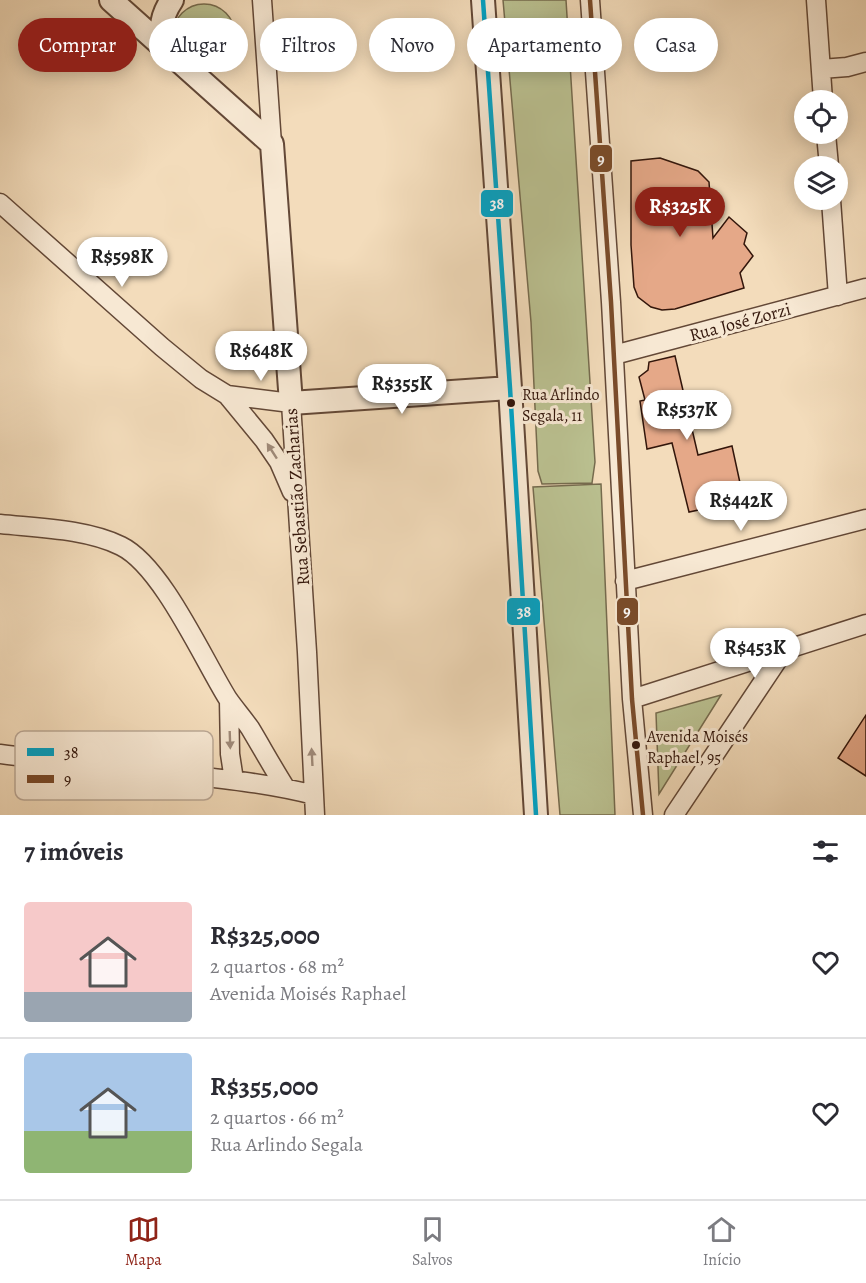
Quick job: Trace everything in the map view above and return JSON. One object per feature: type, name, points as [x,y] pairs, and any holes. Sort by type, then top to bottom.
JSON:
[{"type":"street","points":[[111,0],[149,35]]},
{"type":"street","points":[[162,18],[164,11],[172,0]]},
{"type":"street","name":"Rua Sebastião Zacharias","points":[[262,0],[298,504],[315,815]]},
{"type":"street","points":[[483,0],[536,815]]},
{"type":"street","points":[[591,0],[614,356],[632,699],[643,815]]},
{"type":"street","points":[[816,0],[822,90]]},
{"type":"street","points":[[820,69],[847,67],[866,62]]},
{"type":"street","points":[[190,72],[272,144]]},
{"type":"street","points":[[0,203],[162,347],[201,379],[226,395],[264,440],[279,462],[298,504]]},
{"type":"street","points":[[832,210],[838,296]]},
{"type":"street","name":"Rua José Zorzi","points":[[614,356],[866,288]]},
{"type":"street","points":[[226,395],[291,403],[510,388]]},
{"type":"street","points":[[625,581],[866,519]]},
{"type":"street","points":[[0,524],[50,529],[99,538],[123,547],[141,561],[163,587],[229,700],[249,728],[285,788]]},
{"type":"street","points":[[632,699],[866,624]]},
{"type":"street","points":[[674,815],[783,652]]},
{"type":"street","points":[[229,700],[230,754],[234,780]]},
{"type":"street","points":[[0,754],[15,756]]},
{"type":"street","points":[[213,778],[285,788],[314,795]]},
{"type":"green space","points":[[503,0],[566,0],[567,18],[505,18]]},
{"type":"green space","points":[[198,4],[210,4],[226,13],[230,18],[178,18],[187,9]]},
{"type":"green space","points":[[509,72],[571,72],[595,462],[592,483],[542,484],[538,471],[531,322]]},
{"type":"green space","points":[[601,484],[615,815],[560,815],[533,487]]},
{"type":"green space","points":[[721,695],[659,794],[656,713]]},
{"type":"building","points":[[660,158],[698,171],[709,182],[713,238],[729,217],[747,233],[744,244],[753,256],[740,273],[744,288],[675,309],[662,310],[651,307],[638,297],[634,287],[631,245],[631,161]]},
{"type":"building","points":[[675,356],[698,455],[732,446],[745,506],[718,511],[717,506],[689,512],[672,443],[647,449],[640,401],[645,400],[639,377],[648,370],[649,362]]},
{"type":"building","points":[[866,715],[866,776],[838,758]]},
{"type":"transit line","name":"38","points":[[483,0],[536,815]]},
{"type":"transit line","name":"9","points":[[590,0],[611,302],[632,699],[643,815]]},
{"type":"place","name":"Rua Arlindo Segala, 11","points":[[511,403]]},
{"type":"place","name":"Avenida Moisés Raphael, 95","points":[[636,745]]}]
